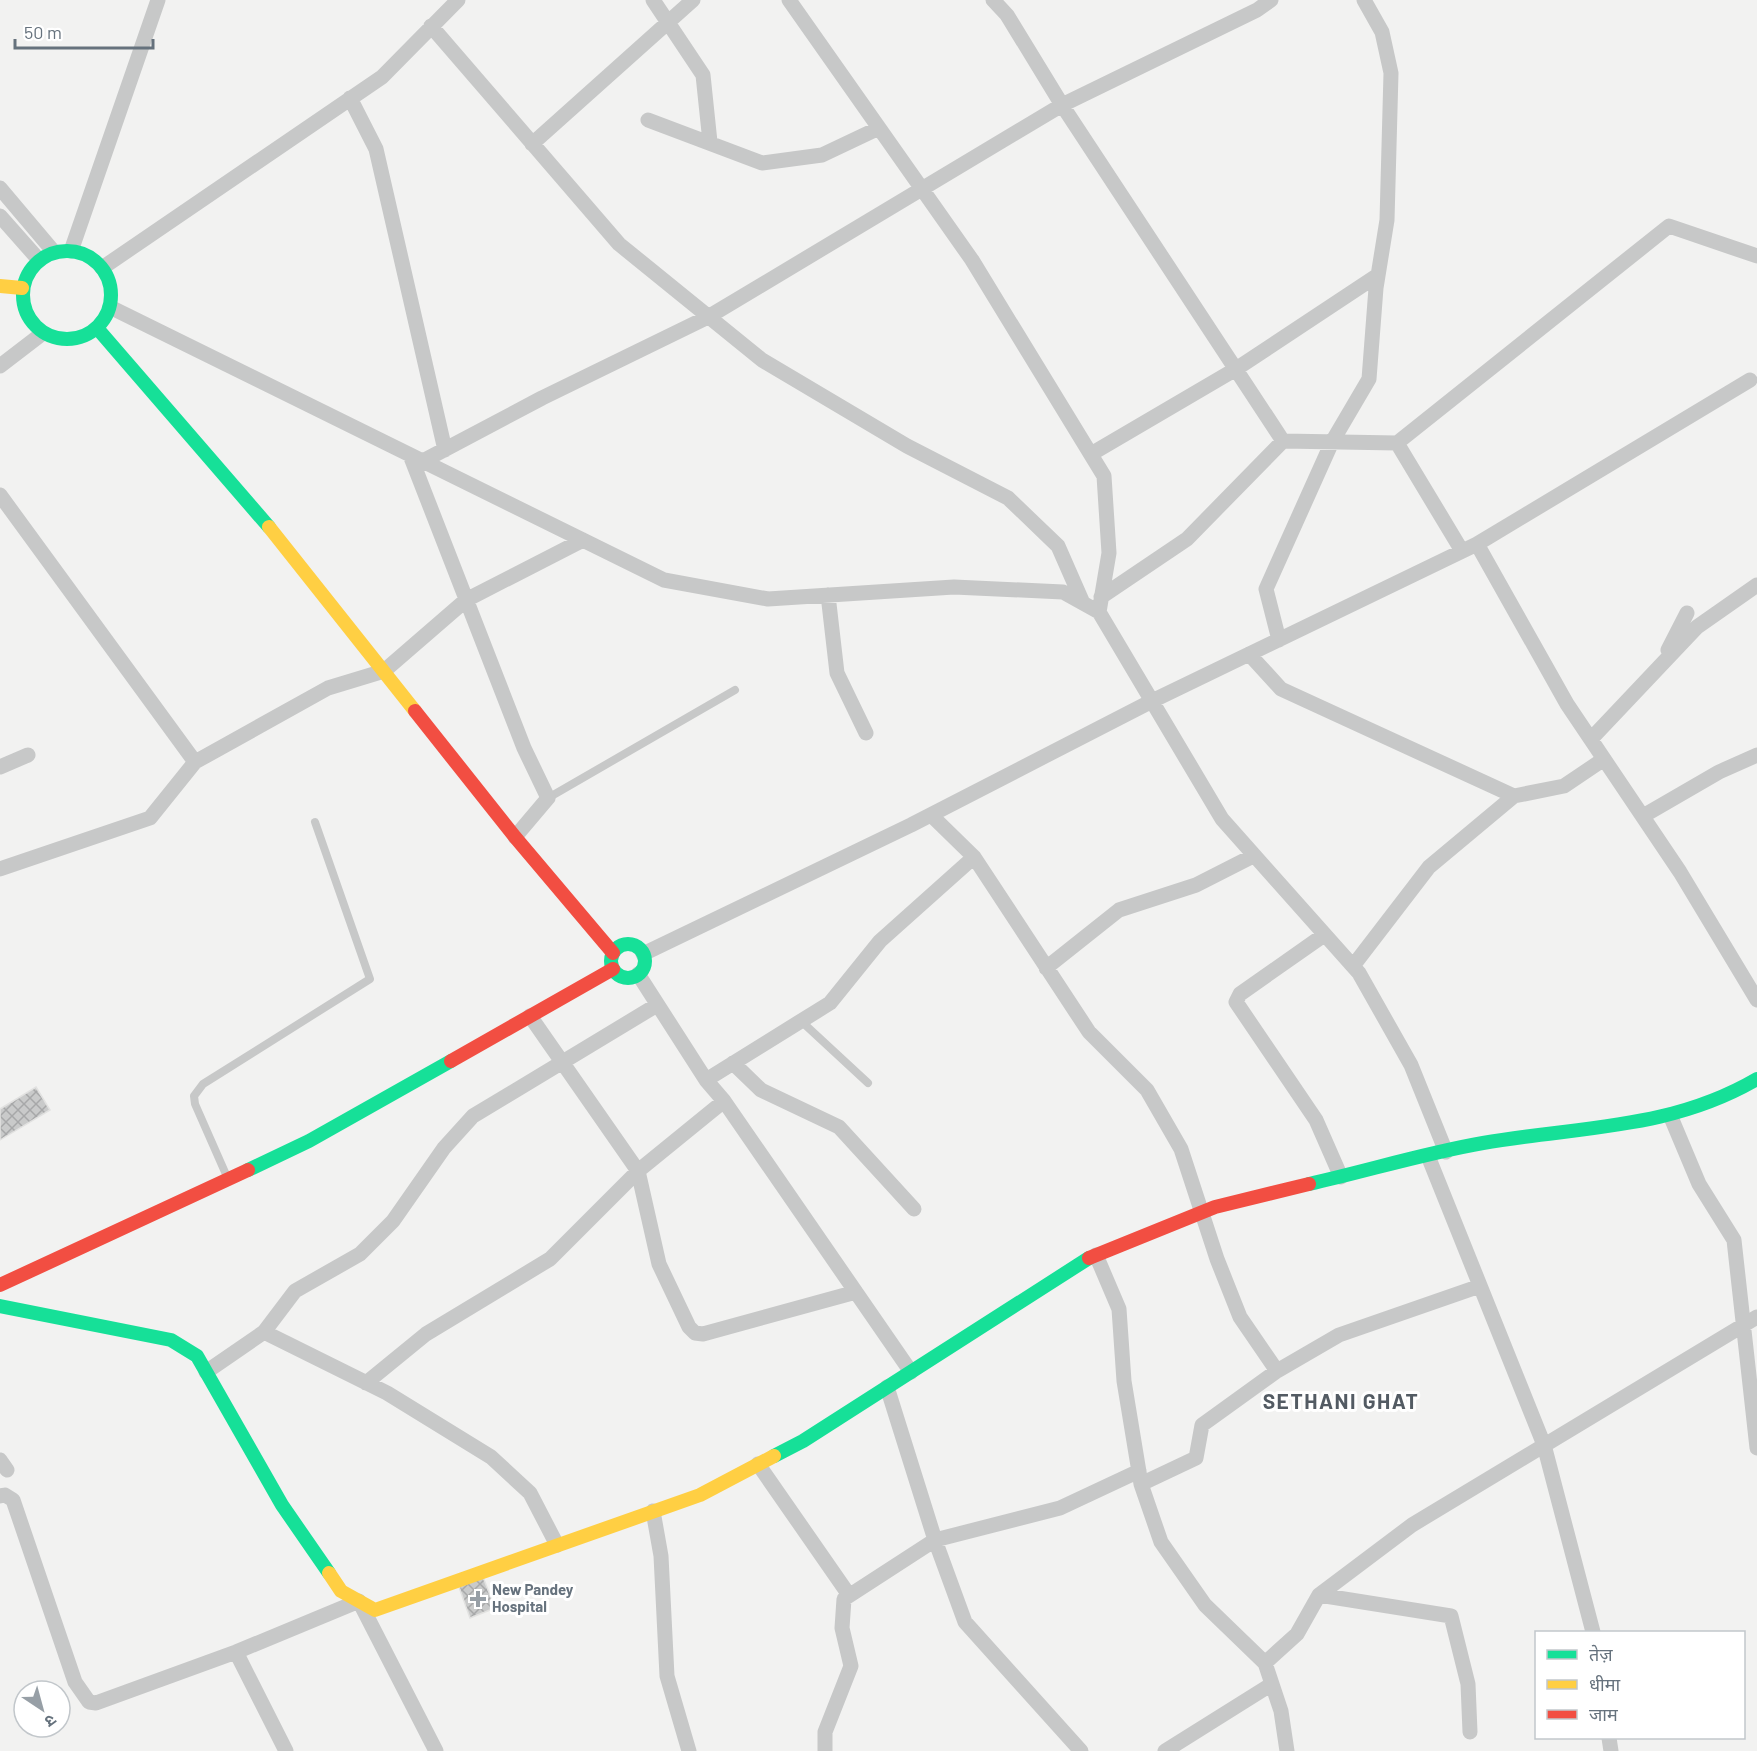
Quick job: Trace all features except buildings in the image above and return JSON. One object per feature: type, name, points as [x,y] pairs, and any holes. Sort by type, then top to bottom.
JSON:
[{"type":"street","points":[[71,251],[158,0]]},
{"type":"street","points":[[102,268],[381,76],[458,0]]},
{"type":"street","points":[[653,0],[703,75],[710,142]]},
{"type":"street","points":[[532,144],[693,0]]},
{"type":"street","points":[[789,0],[972,260],[1104,476],[1109,553],[1100,605],[1152,701],[1222,819],[1353,966],[1411,1065],[1446,1152]]},
{"type":"street","points":[[993,0],[1007,15],[1062,105],[1283,441]]},
{"type":"street","points":[[417,458],[445,450],[708,316],[1062,105],[1257,10],[1271,0]]},
{"type":"street","points":[[1279,640],[1266,589],[1332,442],[1369,379],[1378,275],[1387,220],[1391,73],[1382,32],[1364,0]]},
{"type":"street","points":[[431,26],[619,244],[762,360],[907,446],[1008,498],[1058,546],[1083,603]]},
{"type":"street","points":[[350,98],[376,149],[445,450]]},
{"type":"street","points":[[648,120],[762,163],[822,155],[879,128]]},
{"type":"street","points":[[0,188],[54,252]]},
{"type":"street","points":[[0,216],[39,260]]},
{"type":"street","points":[[110,307],[664,580],[768,599],[954,587],[1063,592],[1083,603],[1100,605],[1187,539],[1283,441],[1397,443],[1669,226],[1757,256]]},
{"type":"street","points":[[71,251],[89,256],[102,268],[111,287],[110,307],[97,328],[80,338],[61,339],[43,333],[30,321],[23,306],[22,288],[28,273],[39,260],[54,252],[71,251]]},
{"type":"street","points":[[1091,454],[1236,369],[1378,275]]},
{"type":"street","points":[[0,286],[22,288]]},
{"type":"street","points":[[97,328],[268,527],[515,837],[613,953],[613,969]]},
{"type":"street","points":[[0,366],[43,333]]},
{"type":"street","points":[[643,954],[931,815],[1152,701],[1477,544],[1750,380]]},
{"type":"street","points":[[1397,443],[1462,551]]},
{"type":"street","points":[[417,458],[466,600],[524,748],[548,798],[515,837]]},
{"type":"street","points":[[0,495],[195,762]]},
{"type":"street","points":[[0,869],[150,818],[195,762],[328,688],[384,671],[466,600],[583,540]]},
{"type":"street","points":[[1477,544],[1567,704],[1680,872],[1757,1000]]},
{"type":"street","points":[[1591,739],[1697,627],[1757,585]]},
{"type":"street","points":[[828,596],[837,673],[866,733]]},
{"type":"street","points":[[1658,668],[1687,613]]},
{"type":"street","points":[[1249,654],[1281,689],[1514,796]]},
{"type":"street","points":[[0,767],[28,755]]},
{"type":"street","points":[[1643,816],[1719,772],[1757,755]]},
{"type":"street","points":[[1353,966],[1429,867],[1514,796],[1564,786],[1604,759]]},
{"type":"street","points":[[931,815],[974,857],[1089,1032],[1147,1090],[1181,1149],[1201,1213],[1240,1317],[1277,1371]]},
{"type":"street","points":[[1046,968],[1119,910],[1196,885],[1253,856]]},
{"type":"street","points":[[706,1080],[830,1003],[880,941],[974,857]]},
{"type":"street","points":[[1324,935],[1240,994],[1236,1002],[1316,1120],[1341,1177]]},
{"type":"street","points":[[613,953],[626,944],[636,946],[643,954],[644,965],[638,974],[622,976],[613,969]]},
{"type":"street","points":[[0,1285],[309,1141],[613,969]]},
{"type":"street","points":[[638,974],[706,1080],[724,1101],[911,1372]]},
{"type":"street","points":[[206,1372],[264,1332],[295,1291],[360,1254],[393,1221],[444,1148],[473,1116],[657,1005]]},
{"type":"street","points":[[530,1016],[638,1171],[659,1264],[689,1327],[695,1333],[703,1334],[856,1292]]},
{"type":"street","points":[[733,1064],[762,1090],[839,1127],[914,1209]]},
{"type":"street","points":[[0,1306],[171,1340],[197,1356],[282,1505],[341,1591],[375,1610],[700,1495],[803,1441],[1082,1261],[1201,1213],[1482,1143],[1655,1120],[1728,1096],[1757,1079]]},
{"type":"street","points":[[366,1383],[426,1335],[550,1259],[638,1171],[724,1101]]},
{"type":"street","points":[[1670,1115],[1699,1184],[1734,1240],[1750,1321],[1757,1448]]},
{"type":"street","points":[[1428,1156],[1544,1445],[1593,1631]]},
{"type":"street","points":[[1096,1255],[1119,1309],[1124,1381],[1140,1478],[1161,1542],[1205,1605],[1265,1663],[1281,1711],[1287,1751]]},
{"type":"street","points":[[825,1751],[825,1732],[851,1666],[842,1628],[844,1599],[849,1595],[934,1540],[1060,1508],[1196,1458],[1202,1425],[1277,1371],[1339,1335],[1480,1286]]},
{"type":"street","points":[[1265,1663],[1297,1634],[1319,1595],[1412,1525],[1750,1321]]},
{"type":"street","points":[[264,1332],[366,1383],[491,1458],[530,1493],[557,1545]]},
{"type":"street","points":[[887,1387],[934,1540],[965,1622],[1081,1751]]},
{"type":"street","points":[[758,1464],[849,1595]]},
{"type":"street","points":[[0,1496],[5,1495],[13,1500],[75,1682],[89,1702],[96,1703],[236,1652],[359,1601]]},
{"type":"street","points":[[653,1511],[661,1556],[667,1676],[689,1751]]},
{"type":"street","points":[[1319,1595],[1451,1616],[1468,1684],[1470,1732]]},
{"type":"street","points":[[359,1601],[436,1751]]},
{"type":"street","points":[[236,1652],[286,1751]]},
{"type":"street","points":[[1166,1751],[1272,1684]]},
{"type":"lane","points":[[548,798],[735,690]]},
{"type":"lane","points":[[228,1180],[195,1104],[194,1096],[203,1084],[370,980],[315,822]]},
{"type":"lane","points":[[801,1021],[867,1083]]},
{"type":"traffic: fast","points":[[67,251],[84,254],[98,264],[108,278],[111,295],[108,312],[98,326],[84,336],[67,339],[50,336],[36,326],[26,312],[23,295],[26,278],[36,264],[50,254],[67,251]]},
{"type":"traffic: fast","points":[[97,328],[269,527]]},
{"type":"traffic: fast","points":[[628,944],[640,949],[645,961],[640,973],[628,978],[616,973],[611,961],[616,949],[628,944]]},
{"type":"traffic: fast","points":[[248,1170],[309,1141],[451,1061]]},
{"type":"traffic: fast","points":[[1309,1184],[1461,1147],[1624,1124],[1658,1117],[1724,1096],[1757,1079]]},
{"type":"traffic: fast","points":[[774,1456],[803,1441],[1089,1258]]},
{"type":"traffic: fast","points":[[0,1306],[171,1340],[197,1356],[282,1505],[329,1573]]},
{"type":"traffic: slow","points":[[0,286],[22,288]]},
{"type":"traffic: slow","points":[[269,527],[415,711]]},
{"type":"traffic: slow","points":[[329,1573],[341,1591],[375,1610],[700,1495],[774,1456]]},
{"type":"traffic: jam","points":[[415,711],[515,837],[613,953]]},
{"type":"traffic: jam","points":[[451,1061],[613,969]]},
{"type":"traffic: jam","points":[[0,1285],[248,1170]]},
{"type":"traffic: jam","points":[[1089,1258],[1215,1207],[1309,1184]]},
{"type":"place","name":"New Pandey Hospital","points":[[478,1599]]},
{"type":"district","name":"SETHANI GHAT","points":[[1341,1402]]}]
